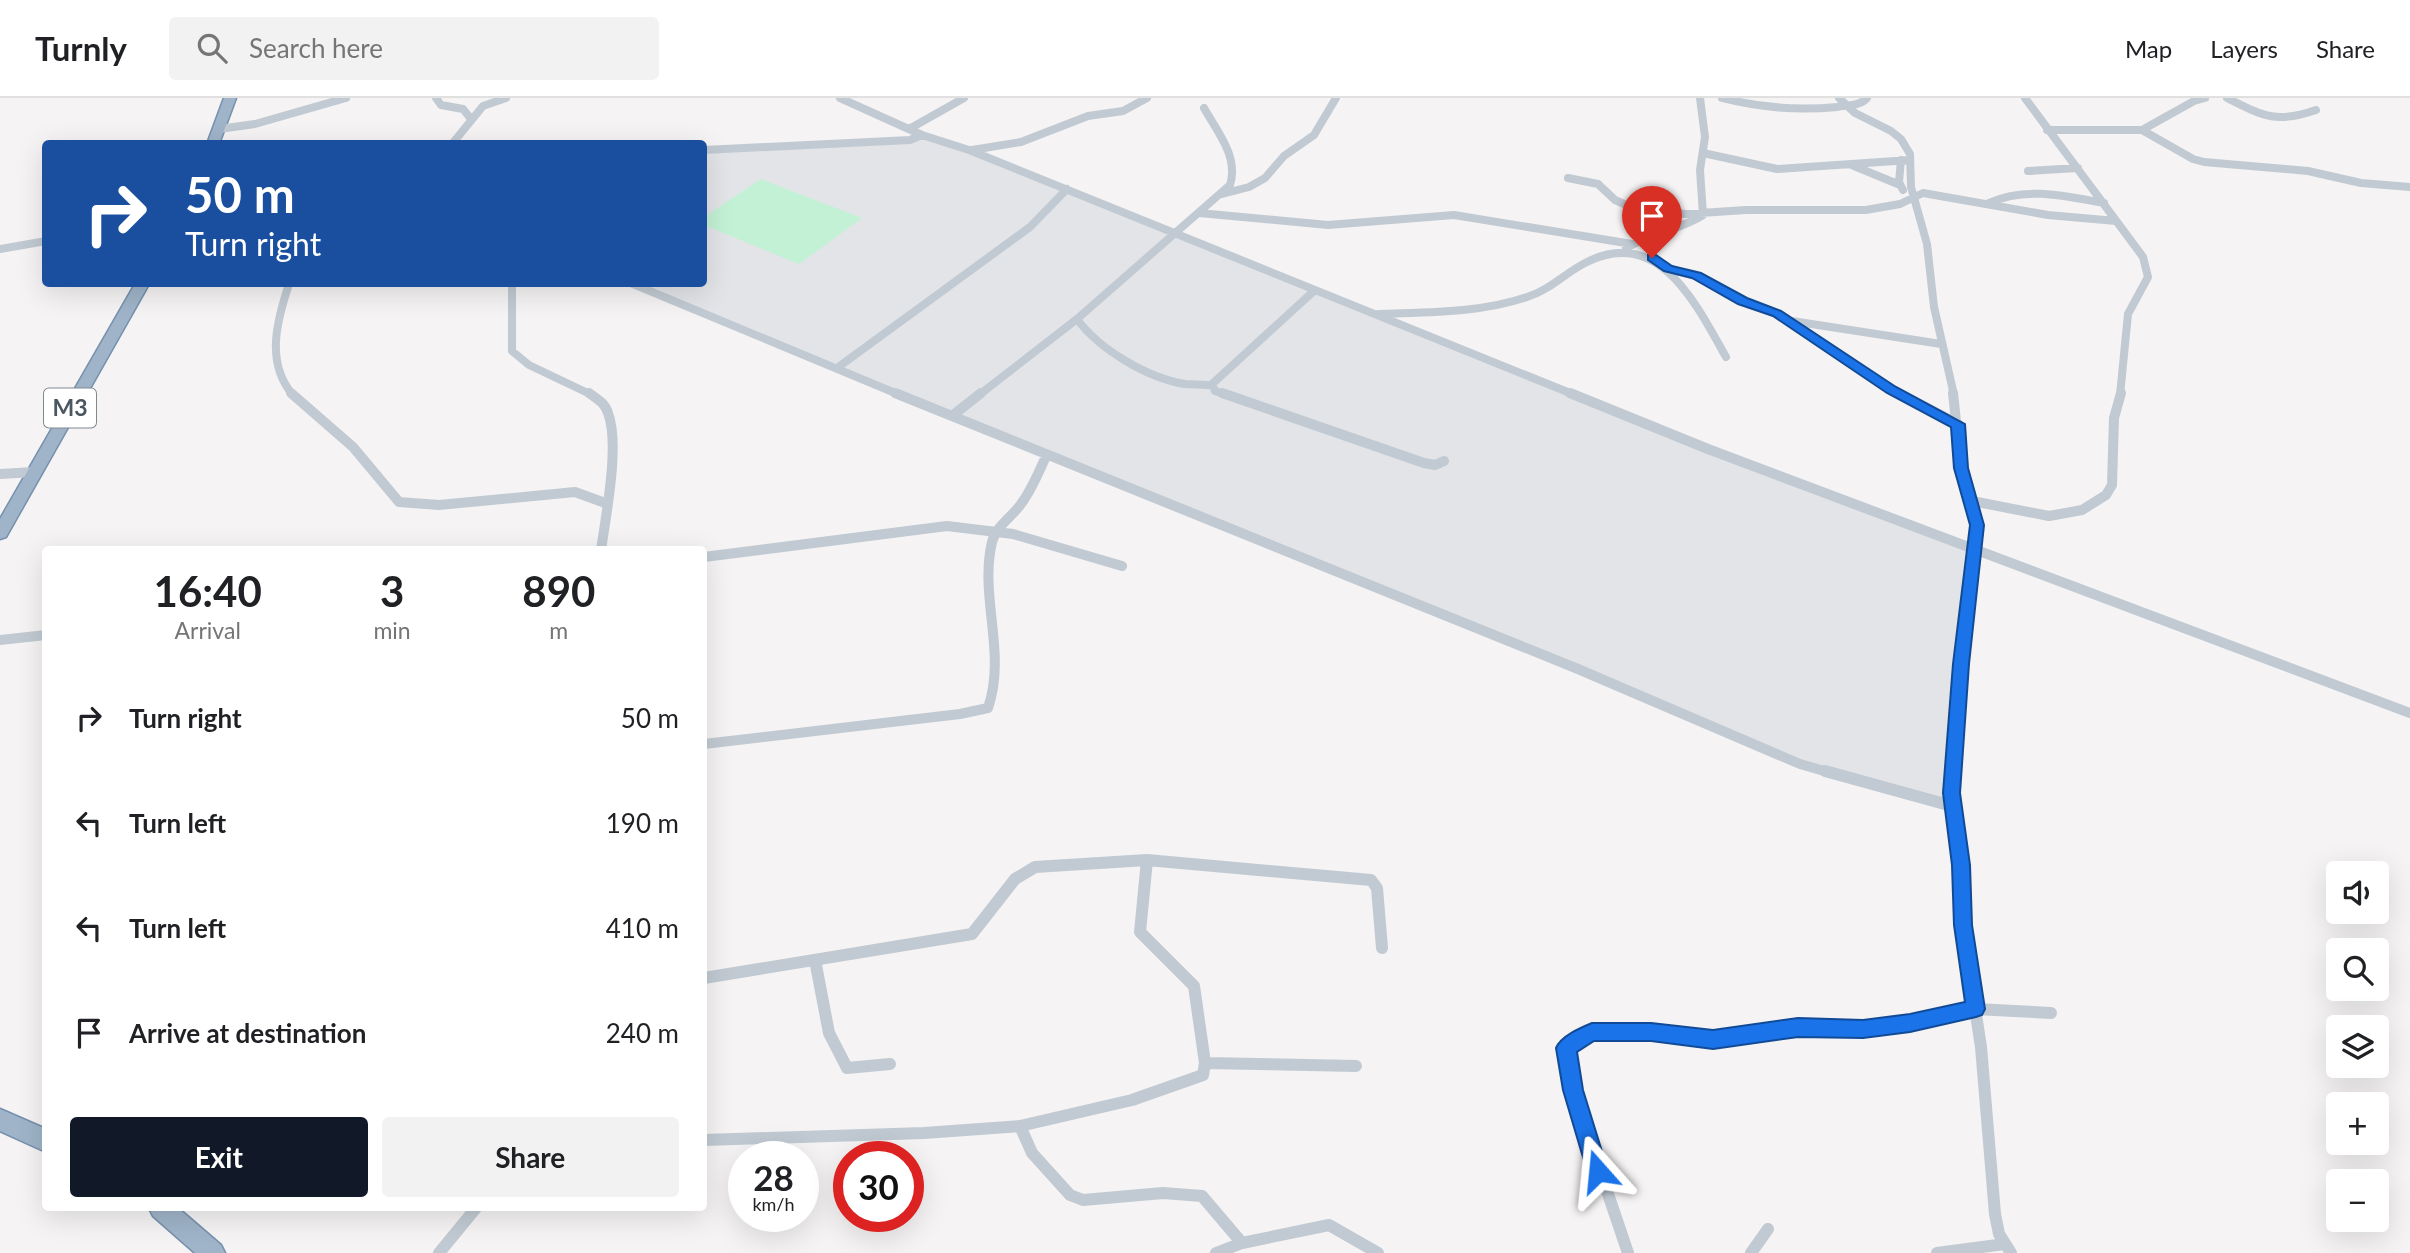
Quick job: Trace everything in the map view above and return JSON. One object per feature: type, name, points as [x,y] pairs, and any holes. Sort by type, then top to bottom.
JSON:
[{"type":"highway","points":[[215,140],[230,98]]},
{"type":"highway","name":"M3","points":[[0,533],[140,287]]},
{"type":"highway","points":[[0,1120],[42,1139]]},
{"type":"highway","points":[[164,1211],[213,1253]]},
{"type":"street","points":[[219,130],[255,124],[346,98]]},
{"type":"street","points":[[436,98],[441,105],[463,109],[471,119]]},
{"type":"street","points":[[455,140],[488,103],[506,98]]},
{"type":"street","points":[[841,98],[922,135],[969,150],[1067,189],[1708,449],[2410,713]]},
{"type":"street","points":[[909,129],[964,98]]},
{"type":"street","points":[[969,150],[1021,142],[1088,116],[1123,111],[1147,98]]},
{"type":"street","points":[[1222,194],[1249,187],[1265,178],[1284,156],[1314,135],[1336,98]]},
{"type":"street","points":[[1700,98],[1705,137],[1700,170],[1703,215]]},
{"type":"street","points":[[1722,98],[1750,106],[1783,110],[1815,110],[1842,101],[1864,103],[1867,98]]},
{"type":"street","points":[[1972,501],[2037,515],[2059,515],[2096,504],[2106,495],[2112,485],[2113,418],[2122,388],[2128,314],[2135,297],[2146,284],[2148,271],[2143,257],[2025,98]]},
{"type":"street","points":[[2047,130],[2142,130],[2206,98]]},
{"type":"street","points":[[2227,98],[2278,120],[2287,120],[2316,110]]},
{"type":"street","points":[[1842,101],[1854,113],[1881,125],[1901,139],[1908,148],[1900,185],[1902,190],[1914,198]]},
{"type":"street","points":[[952,416],[1077,319],[1173,232],[1222,194],[1233,180],[1234,169],[1204,108]]},
{"type":"street","points":[[2142,130],[2193,159],[2204,162],[2308,171],[2361,183],[2410,187]]},
{"type":"street","points":[[707,150],[910,139],[922,135]]},
{"type":"street","points":[[1703,153],[1777,169],[1906,160]]},
{"type":"street","points":[[1906,160],[1927,244],[1934,307],[1958,424],[1961,468],[1977,525],[1961,664],[1952,806],[1961,865],[1963,925],[1976,1009],[1995,1214],[2008,1249],[1937,1253]]},
{"type":"street","points":[[1849,165],[1900,185]]},
{"type":"street","points":[[2028,171],[2078,168]]},
{"type":"street","points":[[1568,178],[1598,184],[1615,200],[1633,208],[1703,215],[1746,210],[1867,210],[1900,204],[1923,193],[2048,215],[2116,221]]},
{"type":"street","points":[[837,368],[1030,227],[1067,189]]},
{"type":"street","points":[[1989,204],[2003,197],[2039,193],[2104,203]]},
{"type":"street","points":[[1199,213],[1328,225],[1454,215],[1628,247],[1668,269],[1696,276],[1743,301],[1790,321],[1892,390],[1958,424]]},
{"type":"street","points":[[1375,314],[1478,307],[1520,300],[1556,284],[1588,261],[1628,247],[1647,236],[1689,224],[1703,215]]},
{"type":"street","points":[[0,249],[42,242]]},
{"type":"street","points":[[1668,269],[1726,358]]},
{"type":"street","points":[[288,287],[276,324],[277,361],[282,380],[291,393],[353,447],[400,502],[439,505],[575,492],[608,504]]},
{"type":"street","points":[[512,287],[511,345],[517,357],[589,393],[601,401],[608,411],[613,433],[608,504],[602,546]]},
{"type":"street","points":[[640,287],[1046,456],[1578,669],[1800,764],[1952,806]]},
{"type":"street","points":[[1077,319],[1086,335],[1131,362],[1180,383],[1210,385],[1315,290]]},
{"type":"street","points":[[1790,321],[1837,324],[1941,344]]},
{"type":"street","points":[[1210,385],[1214,391],[1407,457],[1435,465],[1444,461]]},
{"type":"street","points":[[707,744],[960,714],[988,708],[993,698],[995,660],[990,562],[992,544],[998,529],[1028,492],[1046,456]]},
{"type":"street","points":[[0,474],[34,472]]},
{"type":"street","points":[[707,557],[947,526],[998,529],[1122,566]]},
{"type":"street","points":[[0,640],[42,635]]},
{"type":"street","points":[[707,1140],[924,1133],[1020,1126],[1132,1100],[1203,1075],[1205,1063],[1194,986],[1140,932],[1147,860]]},
{"type":"street","points":[[707,978],[972,934],[980,928],[1014,877],[1035,867],[1147,860],[1371,880],[1377,888],[1382,948]]},
{"type":"street","points":[[815,960],[829,1033],[847,1068],[890,1063]]},
{"type":"street","points":[[1628,1253],[1598,1171],[1573,1090],[1566,1048],[1570,1044],[1592,1032],[1651,1032],[1713,1039],[1798,1028],[1863,1029],[1910,1023],[1976,1009],[2051,1013]]},
{"type":"street","points":[[1205,1063],[1356,1066]]},
{"type":"street","points":[[1020,1126],[1032,1153],[1070,1195],[1083,1200],[1163,1193],[1202,1196],[1242,1243]]},
{"type":"street","points":[[439,1253],[474,1211]]},
{"type":"street","points":[[1216,1253],[1242,1243],[1329,1225],[1378,1253]]},
{"type":"street","points":[[1751,1253],[1768,1230]]},
{"type":"shaded area","points":[[949,141],[1968,548],[1948,808],[1794,760],[645,287],[707,287],[707,148]]},
{"type":"green space","points":[[761,179],[862,218],[799,264],[707,226],[707,215]]},
{"type":"route","points":[[1598,1171],[1573,1090],[1566,1048],[1592,1032],[1651,1032],[1713,1039],[1798,1028],[1863,1029],[1910,1023],[1976,1009],[1963,925],[1961,865],[1951,793],[1961,664],[1977,525],[1961,468],[1958,424],[1908,400],[1825,347],[1795,323],[1770,310],[1743,301],[1696,276],[1668,269],[1652,258]]}]
